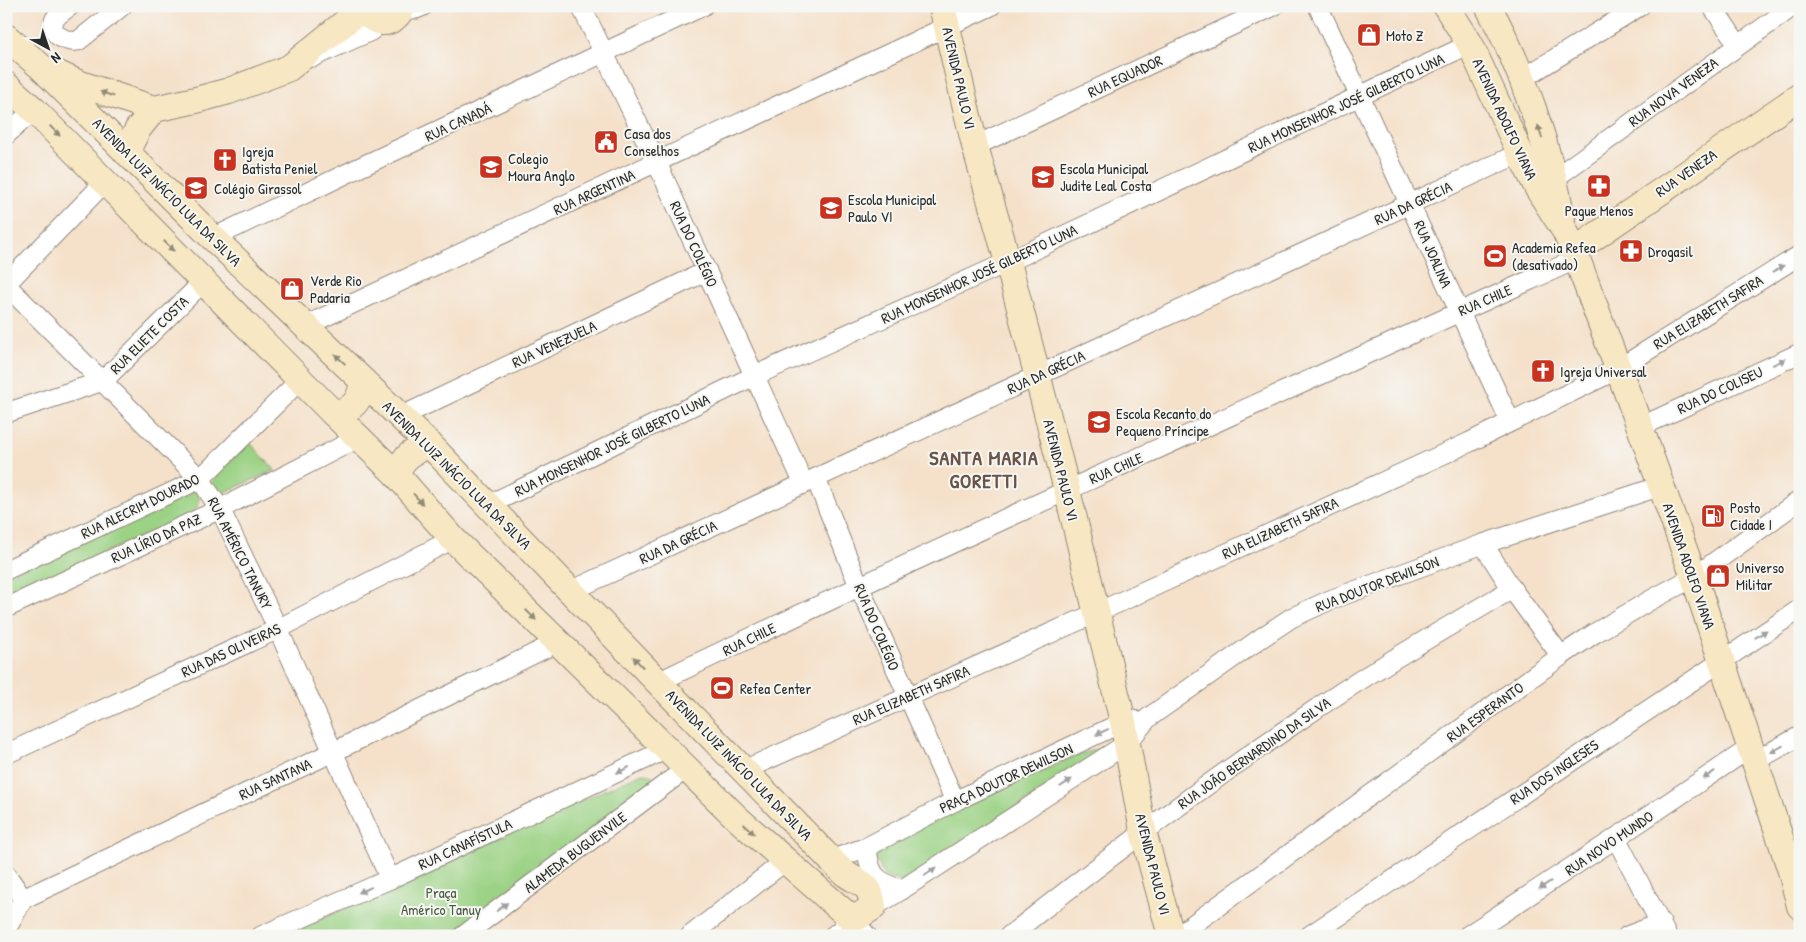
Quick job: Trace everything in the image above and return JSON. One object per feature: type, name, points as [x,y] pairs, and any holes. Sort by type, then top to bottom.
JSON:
[{"type":"street","points":[[70,6],[56,17],[53,25],[54,30],[65,41],[73,42],[78,41],[122,6]]},
{"type":"street","name":"RUA DO COLÉGIO","points":[[581,6],[657,163],[754,376],[810,482],[859,586],[955,801]]},
{"type":"street","name":"RUA CANADÁ","points":[[213,238],[363,165],[604,54],[703,6]]},
{"type":"street","name":"RUA ARGENTINA","points":[[305,326],[657,163],[945,16],[991,6]]},
{"type":"street","name":"RUA EQUADOR","points":[[975,146],[1274,6]]},
{"type":"street","name":"RUA JOALINA","points":[[1318,6],[1510,421]]},
{"type":"street","name":"AVENIDA ADOLFO VIANA","points":[[1446,6],[1470,44],[1538,189],[1572,247]]},
{"type":"street","name":"AVENIDA ADOLFO VIANA","points":[[1488,6],[1500,27],[1525,87],[1555,178],[1572,247],[1694,577],[1752,755],[1795,869],[1800,906]]},
{"type":"street","points":[[1496,100],[1505,107],[1515,108],[1520,106],[1525,87],[1640,6]]},
{"type":"street","points":[[1712,6],[1738,44]]},
{"type":"street","points":[[40,66],[78,83],[154,109],[229,91],[290,68],[389,9]]},
{"type":"street","name":"RUA NOVA VENEZA","points":[[1555,178],[1738,44],[1794,11]]},
{"type":"street","name":"AVENIDA PAULO VI","points":[[945,16],[975,146],[1008,262],[1067,490],[1124,733],[1143,831],[1171,936]]},
{"type":"street","name":"AVENIDA LUIZ INÁCIO LULA DA SILVA","points":[[6,37],[40,66],[213,238],[430,445],[831,860],[846,874],[865,884],[872,896],[865,921]]},
{"type":"street","name":"RUA MONSENHOR JOSÉ GILBERTO LUNA","points":[[488,506],[754,376],[1008,262],[1470,44]]},
{"type":"street","points":[[6,86],[34,110],[333,413],[396,474],[453,539],[714,795],[785,861],[865,921]]},
{"type":"street","name":"RUA VENEZA","points":[[1572,247],[1800,96]]},
{"type":"street","points":[[126,152],[138,129],[154,109]]},
{"type":"street","points":[[6,135],[34,110]]},
{"type":"street","name":"RUA DA GRÉCIA","points":[[571,591],[1520,153]]},
{"type":"street","points":[[6,284],[105,182]]},
{"type":"street","name":"RUA CHILE","points":[[658,682],[859,586],[1459,312],[1572,247]]},
{"type":"street","name":"RUA ELIZABETH SAFIRA","points":[[744,770],[1096,613],[1470,442],[1618,369],[1800,255]]},
{"type":"street","name":"RUA VENEZUELA","points":[[400,417],[707,271]]},
{"type":"street","name":"RUA ELIETE COSTA","points":[[6,413],[103,382],[204,281]]},
{"type":"street","name":"RUA AMÉRICO TANURY","points":[[6,284],[200,479],[220,509],[278,629],[390,879]]},
{"type":"street","name":"RUA DO COLISEU","points":[[1640,427],[1800,353]]},
{"type":"street","name":"RUA ALECRIM DOURADO","points":[[6,570],[200,479],[301,379]]},
{"type":"street","points":[[333,413],[348,409],[355,404],[361,394],[363,381]]},
{"type":"street","name":"RUA LÍRIO DA PAZ","points":[[6,608],[220,509],[358,438]]},
{"type":"street","points":[[396,474],[401,463],[408,455],[416,449],[430,445]]},
{"type":"street","name":"RUA DOUTOR DEWILSON","points":[[1148,718],[1291,618],[1330,600],[1483,544],[1661,486]]},
{"type":"street","name":"RUA ESPERANTO","points":[[1177,936],[1561,656],[1642,605],[1694,577],[1800,500]]},
{"type":"street","name":"RUA DAS OLIVEIRAS","points":[[6,754],[278,629],[453,539]]},
{"type":"street","points":[[1483,544],[1512,589],[1561,656]]},
{"type":"street","name":"RUA JOÃO BERNARDINO DA SILVA","points":[[1009,936],[1143,831],[1297,722],[1387,663],[1512,589]]},
{"type":"street","name":"RUA DOS INGLESES","points":[[1309,936],[1800,608]]},
{"type":"street","name":"RUA SANTANA","points":[[23,899],[333,752],[558,642]]},
{"type":"street","name":"PRAÇA DOUTOR DEWILSON","points":[[833,936],[865,921],[902,890],[1148,718]]},
{"type":"street","points":[[667,749],[668,737],[676,726],[686,721],[696,722]]},
{"type":"street","name":"PRAÇA DOUTOR DEWILSON","points":[[831,860],[867,847],[955,801],[1124,733]]},
{"type":"street","name":"RUA NOVO MUNDO","points":[[1467,936],[1616,838],[1752,755],[1800,736]]},
{"type":"street","name":"RUA CANAFÍSTULA","points":[[264,935],[390,879],[667,749]]},
{"type":"street","name":"ALAMEDA BUGUENVILE","points":[[463,936],[483,930],[687,768]]},
{"type":"street","points":[[714,795],[728,796],[739,789],[745,777],[744,770]]},
{"type":"street","points":[[1616,838],[1664,929],[1627,936]]},
{"type":"street","points":[[867,847],[868,864],[874,874],[884,884],[902,890]]},
{"type":"street","points":[[690,936],[785,861]]},
{"type":"street","points":[[6,874],[23,899],[6,930]]},
{"type":"green space","points":[[249,442],[275,470],[223,493],[217,491],[212,483],[214,478]]},
{"type":"green space","points":[[190,490],[196,491],[199,498],[198,505],[192,513],[6,598],[6,576]]},
{"type":"green space","points":[[1102,747],[1101,751],[906,883],[884,876],[875,855],[879,847],[886,841],[1071,758]]},
{"type":"green space","name":"Praça Américo Tanuy","points":[[642,773],[653,776],[650,785],[450,936],[285,936]]},
{"type":"place","name":"Moto Z","points":[[1369,35]]},
{"type":"place","name":"Casa dos Conselhos","points":[[606,142]]},
{"type":"place","name":"Igreja Batista Peniel","points":[[225,160]]},
{"type":"place","name":"Colegio Moura Anglo","points":[[491,167]]},
{"type":"place","name":"Escola Municipal Judite Leal Costa","points":[[1043,177]]},
{"type":"place","name":"Pague Menos","points":[[1599,186]]},
{"type":"place","name":"Colégio Girassol","points":[[196,188]]},
{"type":"place","name":"Escola Municipal Paulo VI","points":[[831,208]]},
{"type":"place","name":"Drogasil","points":[[1631,251]]},
{"type":"place","name":"Academia Refea (desativado)","points":[[1495,256]]},
{"type":"place","name":"Verde Rio Padaria","points":[[292,289]]},
{"type":"place","name":"Igreja Universal","points":[[1543,371]]},
{"type":"place","name":"Escola Recanto do Pequeno Príncipe","points":[[1099,422]]},
{"type":"place","name":"Posto Cidade I","points":[[1713,516]]},
{"type":"place","name":"Universo Militar","points":[[1718,576]]},
{"type":"place","name":"Refea Center","points":[[722,688]]},
{"type":"district","name":"SANTA MARIA GORETTI","points":[[984,468]]}]
